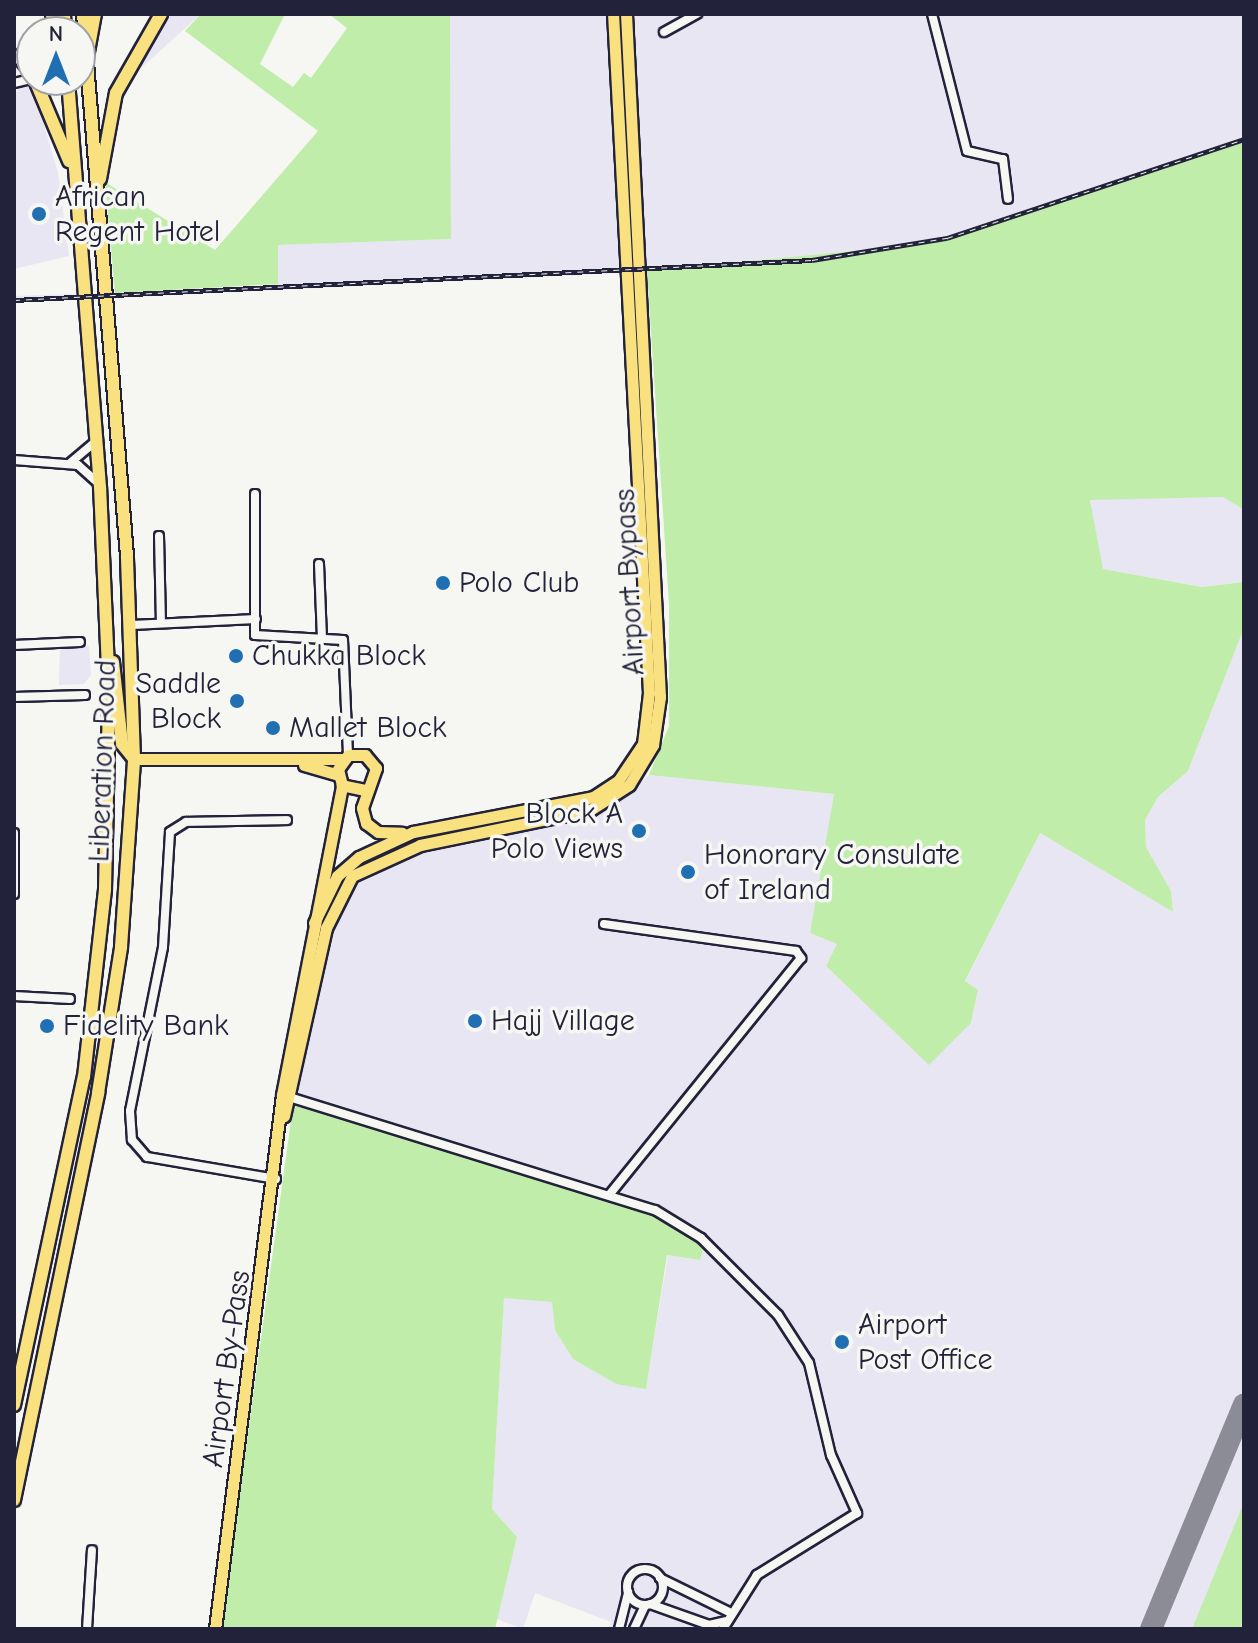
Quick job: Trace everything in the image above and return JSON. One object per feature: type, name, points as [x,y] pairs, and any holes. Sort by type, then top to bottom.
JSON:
[{"type":"highway","points":[[97,206],[107,120],[161,14]]},
{"type":"highway","points":[[40,96],[75,179]]},
{"type":"highway","name":"Liberation Road","points":[[14,1405],[71,1152],[96,999],[105,889],[107,648],[100,487],[69,96]]},
{"type":"highway","name":"Liberation Road","points":[[14,1500],[98,1093],[121,947],[134,759],[132,625],[89,96]]},
{"type":"highway","points":[[107,648],[118,684],[122,744],[134,759]]},
{"type":"main road","name":"Airport Bypass","points":[[320,925],[347,866],[413,832],[593,797],[628,770],[646,729],[613,14]]},
{"type":"main road","name":"Airport Bypass","points":[[320,925],[344,887],[374,861],[590,810],[629,785],[653,745],[660,697],[626,14]]},
{"type":"main road","points":[[134,759],[288,762],[365,755],[376,768],[365,790],[362,814],[371,828],[413,832]]},
{"type":"main road","name":"Airport By-Pass","points":[[215,1629],[287,1096],[320,925],[340,780],[346,757]]},
{"type":"main road","points":[[288,762],[365,790]]},
{"type":"street","points":[[664,32],[697,14]]},
{"type":"street","points":[[932,14],[967,151],[1003,159],[1008,199]]},
{"type":"street","points":[[67,464],[89,454],[97,437]]},
{"type":"street","points":[[14,460],[67,464],[89,470],[100,487]]},
{"type":"street","points":[[255,494],[256,637],[343,641],[346,757]]},
{"type":"street","points":[[159,536],[161,623]]},
{"type":"street","points":[[319,564],[322,639]]},
{"type":"street","points":[[132,625],[256,619]]},
{"type":"street","points":[[14,645],[80,642]]},
{"type":"street","points":[[14,697],[85,695]]},
{"type":"street","points":[[277,1180],[147,1157],[132,1140],[130,1111],[163,947],[170,832],[186,822],[287,820]]},
{"type":"street","points":[[14,833],[14,894]]},
{"type":"street","points":[[604,924],[796,951],[801,958],[610,1194]]},
{"type":"street","points":[[14,996],[70,999]]},
{"type":"street","points":[[287,1096],[610,1194],[680,1222],[778,1315],[809,1363],[831,1455],[857,1513],[757,1575],[727,1621],[709,1625],[648,1604],[628,1591]]},
{"type":"street","points":[[87,1629],[92,1550]]},
{"type":"street","points":[[619,1629],[628,1591],[638,1571],[660,1577],[727,1621]]},
{"type":"street","points":[[634,1629],[648,1604],[661,1593],[660,1577]]},
{"type":"shaded area","points":[[171,14],[201,14],[140,69],[149,50]]},
{"type":"shaded area","points":[[450,14],[606,14],[620,273],[116,298],[278,284],[278,245],[451,239]]},
{"type":"shaded area","points":[[632,14],[1244,14],[1244,142],[924,244],[647,271]]},
{"type":"shaded area","name":"African Regent Hotel","points":[[16,93],[16,96],[35,96],[58,173],[69,256],[14,269]]},
{"type":"shaded area","points":[[72,294],[73,299],[14,302],[14,296]]},
{"type":"shaded area","points":[[1223,497],[1244,510],[1244,582],[1203,587],[1102,569],[1090,499]]},
{"type":"shaded area","points":[[1244,628],[1244,1629],[609,1629],[611,1622],[535,1593],[523,1629],[497,1619],[517,1537],[492,1509],[504,1297],[552,1301],[555,1330],[573,1359],[616,1384],[646,1388],[668,1255],[700,1260],[704,1246],[631,1203],[562,1179],[421,1133],[293,1106],[339,905],[360,876],[408,853],[613,807],[649,775],[835,794],[810,933],[838,944],[826,966],[929,1064],[971,1023],[978,991],[965,982],[1040,833],[1173,912],[1171,891],[1146,847],[1145,820],[1158,797],[1188,771]]},
{"type":"shaded area","points":[[60,646],[89,646],[91,675],[84,684],[59,685]]},
{"type":"green space","points":[[201,14],[285,14],[260,64],[293,87],[304,73],[311,78],[347,28],[329,14],[450,14],[451,239],[278,245],[278,284],[115,293],[105,182],[215,250],[318,131],[185,31]]},
{"type":"green space","points":[[1244,142],[1244,510],[1223,497],[1090,500],[1103,569],[1202,587],[1244,582],[1244,628],[1188,771],[1158,797],[1145,820],[1146,847],[1171,891],[1173,912],[1040,833],[965,981],[978,990],[971,1023],[929,1065],[826,966],[837,944],[810,933],[834,794],[649,775],[669,726],[669,604],[647,271],[924,244]]},
{"type":"green space","points":[[293,1106],[421,1133],[562,1179],[631,1203],[704,1246],[700,1260],[667,1255],[646,1389],[616,1384],[573,1359],[555,1330],[552,1302],[504,1298],[492,1509],[517,1537],[495,1629],[221,1629]]},
{"type":"green space","points":[[1244,1502],[1244,1629],[1192,1629]]},
{"type":"taxiway","points":[[1151,1629],[1244,1404]]},
{"type":"railway","points":[[14,300],[812,260],[947,238],[1244,139]]},
{"type":"place","name":"African Regent Hotel","points":[[39,214]]},
{"type":"place","name":"Polo Club","points":[[443,583]]},
{"type":"place","name":"Chukka Block","points":[[236,656]]},
{"type":"place","name":"Saddle Block","points":[[237,701]]},
{"type":"place","name":"Mallet Block","points":[[273,728]]},
{"type":"place","name":"Block A Polo Views","points":[[639,831]]},
{"type":"place","name":"Honorary Consulate of Ireland","points":[[688,872]]},
{"type":"place","name":"Hajj Village","points":[[475,1021]]},
{"type":"place","name":"Fidelity Bank","points":[[47,1026]]},
{"type":"place","name":"Airport Post Office","points":[[842,1342]]}]
